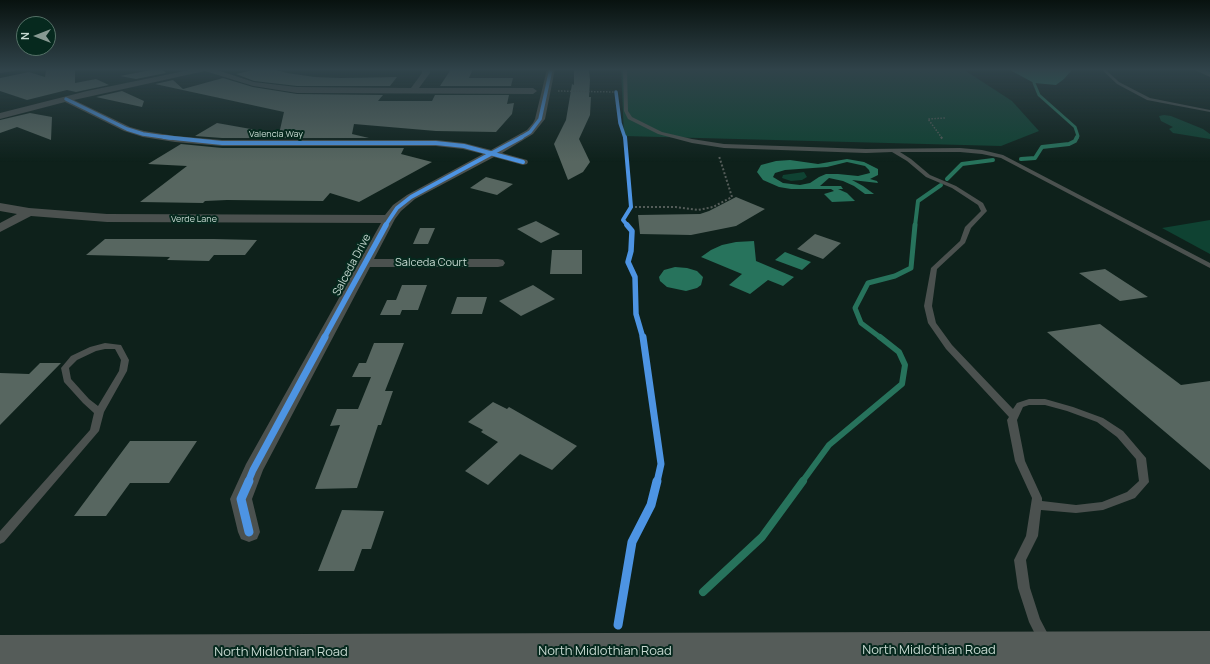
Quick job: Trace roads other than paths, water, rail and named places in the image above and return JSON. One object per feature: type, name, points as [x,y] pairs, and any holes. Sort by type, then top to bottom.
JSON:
[{"type":"main road","name":"North Midlothian Road","points":[[0,653],[1050,650],[1160,657],[1210,649]]},
{"type":"street","points":[[0,116],[62,100]]},
{"type":"street","name":"Valencia Way","points":[[68,100],[127,129],[143,134],[174,139],[222,143],[436,143],[464,146],[523,162]]},
{"type":"street","name":"Salceda Drive","points":[[249,532],[242,499],[253,470],[389,219],[397,208],[411,198],[522,138],[536,125],[540,119],[544,100]]},
{"type":"street","name":"Verde Lane","points":[[0,207],[71,217],[140,219],[389,219]]},
{"type":"street","points":[[0,228],[29,212]]},
{"type":"street","name":"Salceda Court","points":[[365,263],[498,263]]},
{"type":"lane","points":[[626,100],[626,111],[630,118],[660,133],[692,141],[724,146],[960,150],[1003,156],[1210,266]]},
{"type":"lane","points":[[1154,100],[1210,111]]},
{"type":"lane","points":[[893,150],[909,160],[928,176],[970,196],[981,204],[984,211],[968,227],[963,242],[934,268],[928,306],[932,323],[949,347],[1014,416]]},
{"type":"lane","points":[[0,539],[94,431],[99,412],[123,371],[125,360],[118,347],[105,346],[93,349],[74,358],[65,368],[67,380],[86,401],[99,412]]},
{"type":"lane","points":[[1037,505],[1076,509],[1103,506],[1131,495],[1144,482],[1141,458],[1120,434],[1100,420],[1070,409],[1045,402],[1029,402],[1020,405],[1012,420],[1020,461],[1038,498],[1032,536],[1020,560],[1024,588],[1035,622],[1050,650]]},
{"type":"waterway","points":[[1045,100],[1075,127],[1078,136],[1077,138]]},
{"type":"waterway","points":[[1021,159],[1035,158],[1042,147],[1069,144],[1075,141],[1077,137]]},
{"type":"waterway","points":[[947,179],[962,164],[993,160]]},
{"type":"waterway","points":[[915,226],[918,201],[941,185]]},
{"type":"waterway","points":[[881,338],[861,323],[855,308],[868,283],[895,276],[911,268],[915,225]]},
{"type":"waterway","points":[[802,482],[829,445],[902,384],[905,365],[899,352],[880,337]]},
{"type":"waterway","points":[[703,592],[762,537],[803,481]]}]
